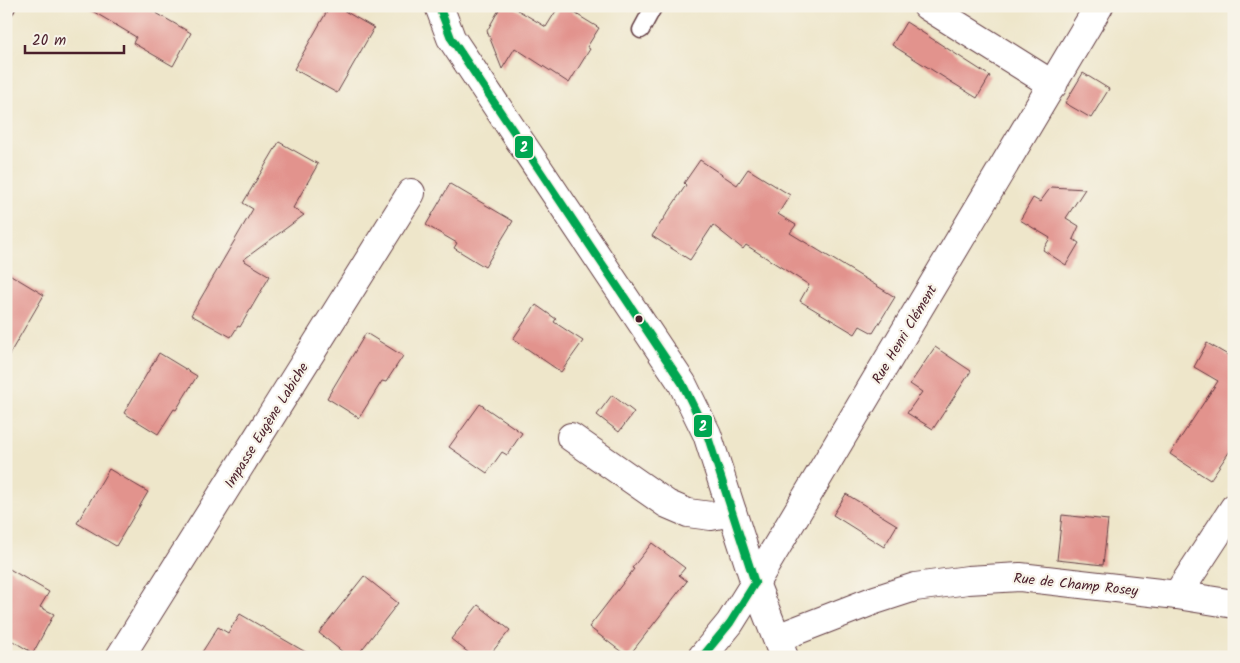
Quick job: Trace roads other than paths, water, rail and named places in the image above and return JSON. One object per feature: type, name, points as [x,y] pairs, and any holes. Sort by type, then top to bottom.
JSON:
[{"type":"street","points":[[439,6],[451,38],[682,383],[707,434],[755,583],[780,647]]},
{"type":"street","points":[[927,6],[1053,85]]},
{"type":"street","name":"Rue Henri Clément","points":[[702,657],[730,623],[755,583],[1100,6]]},
{"type":"street","name":"Impasse Eugène Labiche","points":[[120,657],[411,193]]},
{"type":"street","points":[[571,437],[667,504],[688,513],[711,516],[732,512]]},
{"type":"street","points":[[1177,595],[1234,508]]},
{"type":"street","name":"Rue de Champ Rosey","points":[[780,647],[875,600],[915,587],[968,580],[1020,576],[1177,595],[1234,604]]},
{"type":"lane","points":[[641,30],[654,6]]}]
